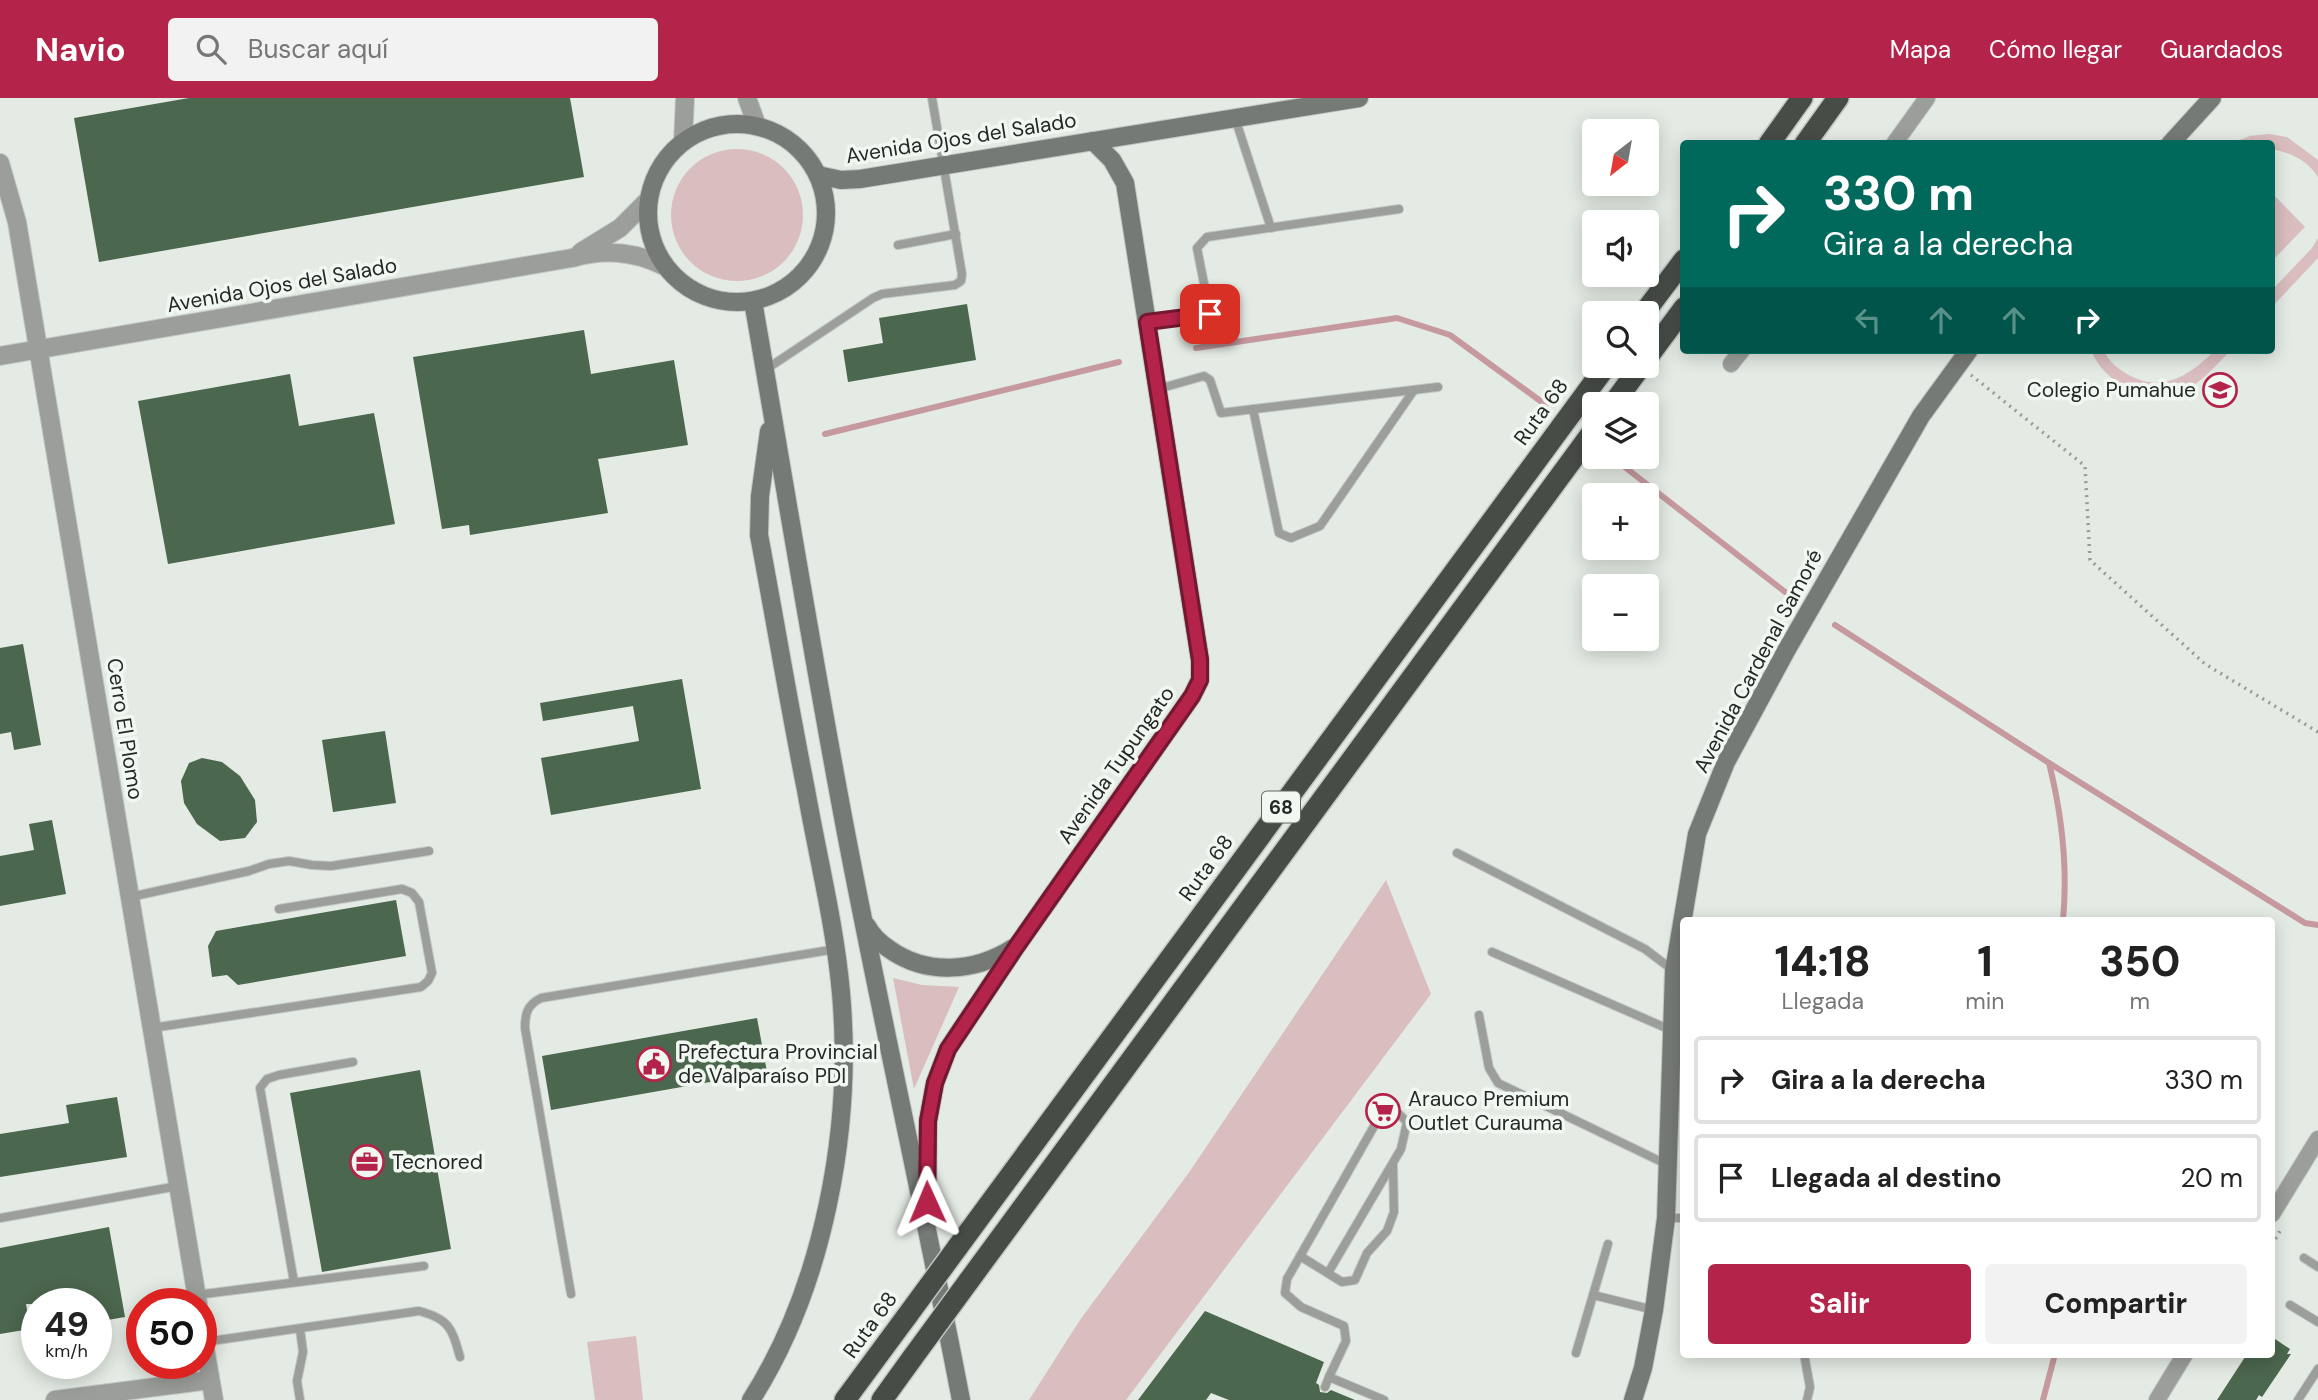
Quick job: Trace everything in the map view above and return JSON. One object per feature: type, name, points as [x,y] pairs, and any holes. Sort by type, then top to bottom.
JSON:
[{"type":"highway","points":[[1772,140],[1802,98]]},
{"type":"highway","points":[[1808,140],[1838,98]]},
{"type":"highway","points":[[1653,301],[1680,265]]},
{"type":"highway","points":[[1659,342],[1680,314]]},
{"type":"highway","name":"Ruta 68","points":[[845,1400],[1597,378]]},
{"type":"highway","name":"68","points":[[882,1400],[1582,446]]},
{"type":"main road","name":"Avenida Ojos del Salado","points":[[818,176],[851,180],[1359,98]]},
{"type":"main road","points":[[2174,140],[2213,98]]},
{"type":"main road","name":"Avenida Ojos del Salado","points":[[718,125],[757,126],[770,130],[793,144],[811,163],[818,176],[826,207],[823,239],[808,268],[784,290],[753,301],[737,303],[704,297],[676,279],[664,266],[650,235],[647,201],[659,168],[669,153],[682,142],[699,131],[718,125]]},
{"type":"main road","name":"Avenida Tupungato","points":[[927,1223],[926,1141],[935,1083],[948,1049],[1192,696],[1200,680],[1200,660],[1125,183],[1112,160],[1093,141]]},
{"type":"main road","name":"Avenida Tupungato","points":[[753,301],[864,921],[961,1400]]},
{"type":"main road","name":"Avenida Cardenal Samoré","points":[[1683,917],[1697,834],[1726,762],[1879,487],[1922,416],[1966,354]]},
{"type":"main road","name":"Avenida Tupungato","points":[[751,1400],[766,1376],[800,1300],[824,1220],[839,1133],[843,1064],[841,995],[836,949],[759,535],[760,496],[769,445],[771,403]]},
{"type":"main road","points":[[864,921],[870,932],[894,952],[907,960],[937,968],[971,967],[1016,947]]},
{"type":"main road","name":"Avenida Cardenal Samoré","points":[[1633,1400],[1643,1368],[1675,1218],[1668,1165],[1674,971],[1680,935]]},
{"type":"street","points":[[682,142],[685,98]]},
{"type":"street","points":[[747,98],[757,126]]},
{"type":"street","points":[[1897,140],[1927,98]]},
{"type":"street","name":"Cerro El Plomo","points":[[0,163],[17,222],[195,1288]]},
{"type":"street","name":"Avenida Ojos del Salado","points":[[572,258],[620,228],[647,201]]},
{"type":"street","name":"Avenida Ojos del Salado","points":[[0,356],[572,258],[593,252],[632,253],[664,266]]},
{"type":"street","points":[[1731,364],[1739,354]]},
{"type":"street","points":[[2275,1209],[2318,1139]]},
{"type":"street","points":[[2157,1400],[2183,1358]]},
{"type":"street","points":[[57,1400],[210,1380],[214,1400]]},
{"type":"lane","points":[[765,370],[873,298],[882,294],[955,285],[961,281],[956,234],[932,98]]},
{"type":"lane","points":[[1234,118],[1271,228]]},
{"type":"lane","points":[[1147,322],[1210,314],[1198,248],[1207,237],[1399,209]]},
{"type":"lane","points":[[898,245],[956,234]]},
{"type":"lane","points":[[1158,389],[1204,376],[1210,380],[1221,413],[1438,387]]},
{"type":"lane","points":[[1253,409],[1279,533],[1292,538],[1320,526],[1414,390]]},
{"type":"lane","points":[[130,897],[249,872],[269,864],[289,861],[331,866],[429,851]]},
{"type":"lane","points":[[1457,853],[1645,949],[1674,971]]},
{"type":"lane","points":[[152,1028],[421,986],[428,981],[432,972],[419,902],[412,893],[402,889],[279,909]]},
{"type":"lane","points":[[571,1294],[525,1028],[527,1009],[532,1002],[541,998],[836,949]]},
{"type":"lane","points":[[1492,952],[1673,1031]]},
{"type":"lane","points":[[1479,1015],[1489,1068],[1498,1083],[1668,1165]]},
{"type":"lane","points":[[293,1282],[260,1088],[267,1079],[279,1075],[353,1062]]},
{"type":"lane","points":[[1325,1387],[1346,1341],[1344,1326],[1301,1307],[1285,1293],[1287,1279],[1381,1114],[1395,1110],[1407,1122],[1401,1149],[1328,1273]]},
{"type":"lane","points":[[1300,1256],[1342,1282],[1355,1280],[1367,1253],[1387,1231],[1394,1212],[1393,1163]]},
{"type":"lane","points":[[0,1218],[178,1186]]},
{"type":"lane","points":[[1576,1353],[1608,1244]]},
{"type":"lane","points":[[2304,1258],[2318,1267]]},
{"type":"lane","points":[[217,1295],[293,1282],[424,1266]]},
{"type":"lane","points":[[1593,1295],[1654,1310]]},
{"type":"lane","points":[[2290,1305],[2318,1322]]},
{"type":"lane","points":[[217,1333],[300,1329],[419,1311],[437,1315],[452,1329],[460,1357]]},
{"type":"lane","points":[[300,1329],[303,1352],[297,1381],[300,1400]]},
{"type":"lane","points":[[1805,1358],[1810,1387],[1807,1400]]},
{"type":"lane","points":[[2298,1400],[2318,1369]]},
{"type":"lane","points":[[1329,1377],[1384,1400]]},
{"type":"path","points":[[1958,365],[2085,466],[2090,560],[2205,664],[2318,732]]},
{"type":"shaded area","points":[[2269,134],[2287,137],[2318,160],[2318,177],[2298,158],[2275,150],[2275,140],[2239,140]]},
{"type":"shaded area","points":[[737,149],[762,154],[784,168],[798,190],[803,215],[798,240],[784,262],[762,276],[737,281],[712,276],[690,262],[676,240],[671,215],[676,190],[690,168],[712,154]]},
{"type":"shaded area","points":[[2275,196],[2305,227],[2275,258]]},
{"type":"shaded area","points":[[2318,238],[2318,258],[2275,304],[2275,287],[2312,248]]},
{"type":"shaded area","points":[[2093,354],[2106,354],[2123,372],[2140,380],[2163,382],[2185,374],[2211,354],[2227,354],[2208,374],[2188,389],[2168,395],[2141,393],[2128,388],[2105,372]]},
{"type":"shaded area","points":[[1386,880],[1431,994],[1126,1400],[1029,1400],[1080,1320],[1190,1171]]},
{"type":"shaded area","points":[[893,978],[922,985],[959,987],[914,1089]]},
{"type":"shaded area","points":[[636,1336],[643,1400],[595,1400],[587,1342]]},
{"type":"building","points":[[189,98],[570,98],[584,177],[99,262],[74,118]]},
{"type":"building","points":[[967,304],[976,360],[848,382],[843,350],[883,343],[879,318]]},
{"type":"building","points":[[584,330],[591,374],[674,360],[688,445],[598,459],[608,513],[470,535],[469,525],[442,529],[413,357]]},
{"type":"building","points":[[290,374],[299,426],[374,413],[395,524],[168,564],[138,401]]},
{"type":"building","points":[[23,644],[41,745],[14,750],[11,732],[0,734],[0,648]]},
{"type":"building","points":[[682,679],[701,789],[551,815],[541,758],[639,741],[633,706],[543,721],[540,703]]},
{"type":"building","points":[[385,731],[396,803],[333,812],[322,740]]},
{"type":"building","points":[[202,758],[222,762],[240,776],[255,800],[257,822],[245,838],[220,841],[197,824],[184,803],[181,781],[189,763]]},
{"type":"building","points":[[52,820],[66,894],[0,906],[0,856],[34,850],[29,824]]},
{"type":"building","points":[[396,900],[406,956],[238,985],[227,975],[212,977],[208,946],[216,931]]},
{"type":"building","name":"Prefectura Provincial de Valparaíso PDI","points":[[757,1018],[767,1072],[551,1110],[542,1056]]},
{"type":"building","points":[[420,1070],[451,1249],[322,1272],[290,1093]]},
{"type":"building","points":[[117,1097],[127,1157],[0,1177],[0,1134],[69,1123],[66,1105]]},
{"type":"building","points":[[109,1227],[125,1317],[112,1319],[112,1288],[21,1288],[21,1330],[0,1334],[0,1248]]},
{"type":"building","points":[[1205,1311],[1324,1362],[1316,1383],[1320,1392],[1327,1393],[1331,1390],[1355,1400],[1229,1400],[1211,1393],[1206,1400],[1138,1400]]},
{"type":"building","points":[[2275,1339],[2290,1349],[2287,1354],[2291,1354],[2262,1397],[2259,1395],[2256,1400],[2217,1400],[2244,1358],[2275,1358]]},
{"type":"waterway","points":[[1196,348],[1397,318],[1450,335],[1546,405]]},
{"type":"waterway","points":[[825,434],[1119,362]]},
{"type":"waterway","points":[[1627,469],[1789,595]]},
{"type":"waterway","points":[[1835,625],[2305,923],[2318,925]]},
{"type":"waterway","points":[[2049,763],[2063,841],[2063,917]]},
{"type":"waterway","points":[[2043,1400],[2054,1358]]},
{"type":"place","name":"Colegio Pumahue","points":[[2220,390]]},
{"type":"place","name":"Prefectura Provincial de Valparaíso PDI","points":[[654,1064]]},
{"type":"place","name":"Arauco Premium Outlet Curauma","points":[[1383,1111]]},
{"type":"place","name":"Tecnored","points":[[367,1162]]},
{"type":"route","points":[[927,1202],[928,1121],[935,1083],[948,1049],[1192,696],[1200,680],[1200,660],[1147,322],[1210,314]]}]
